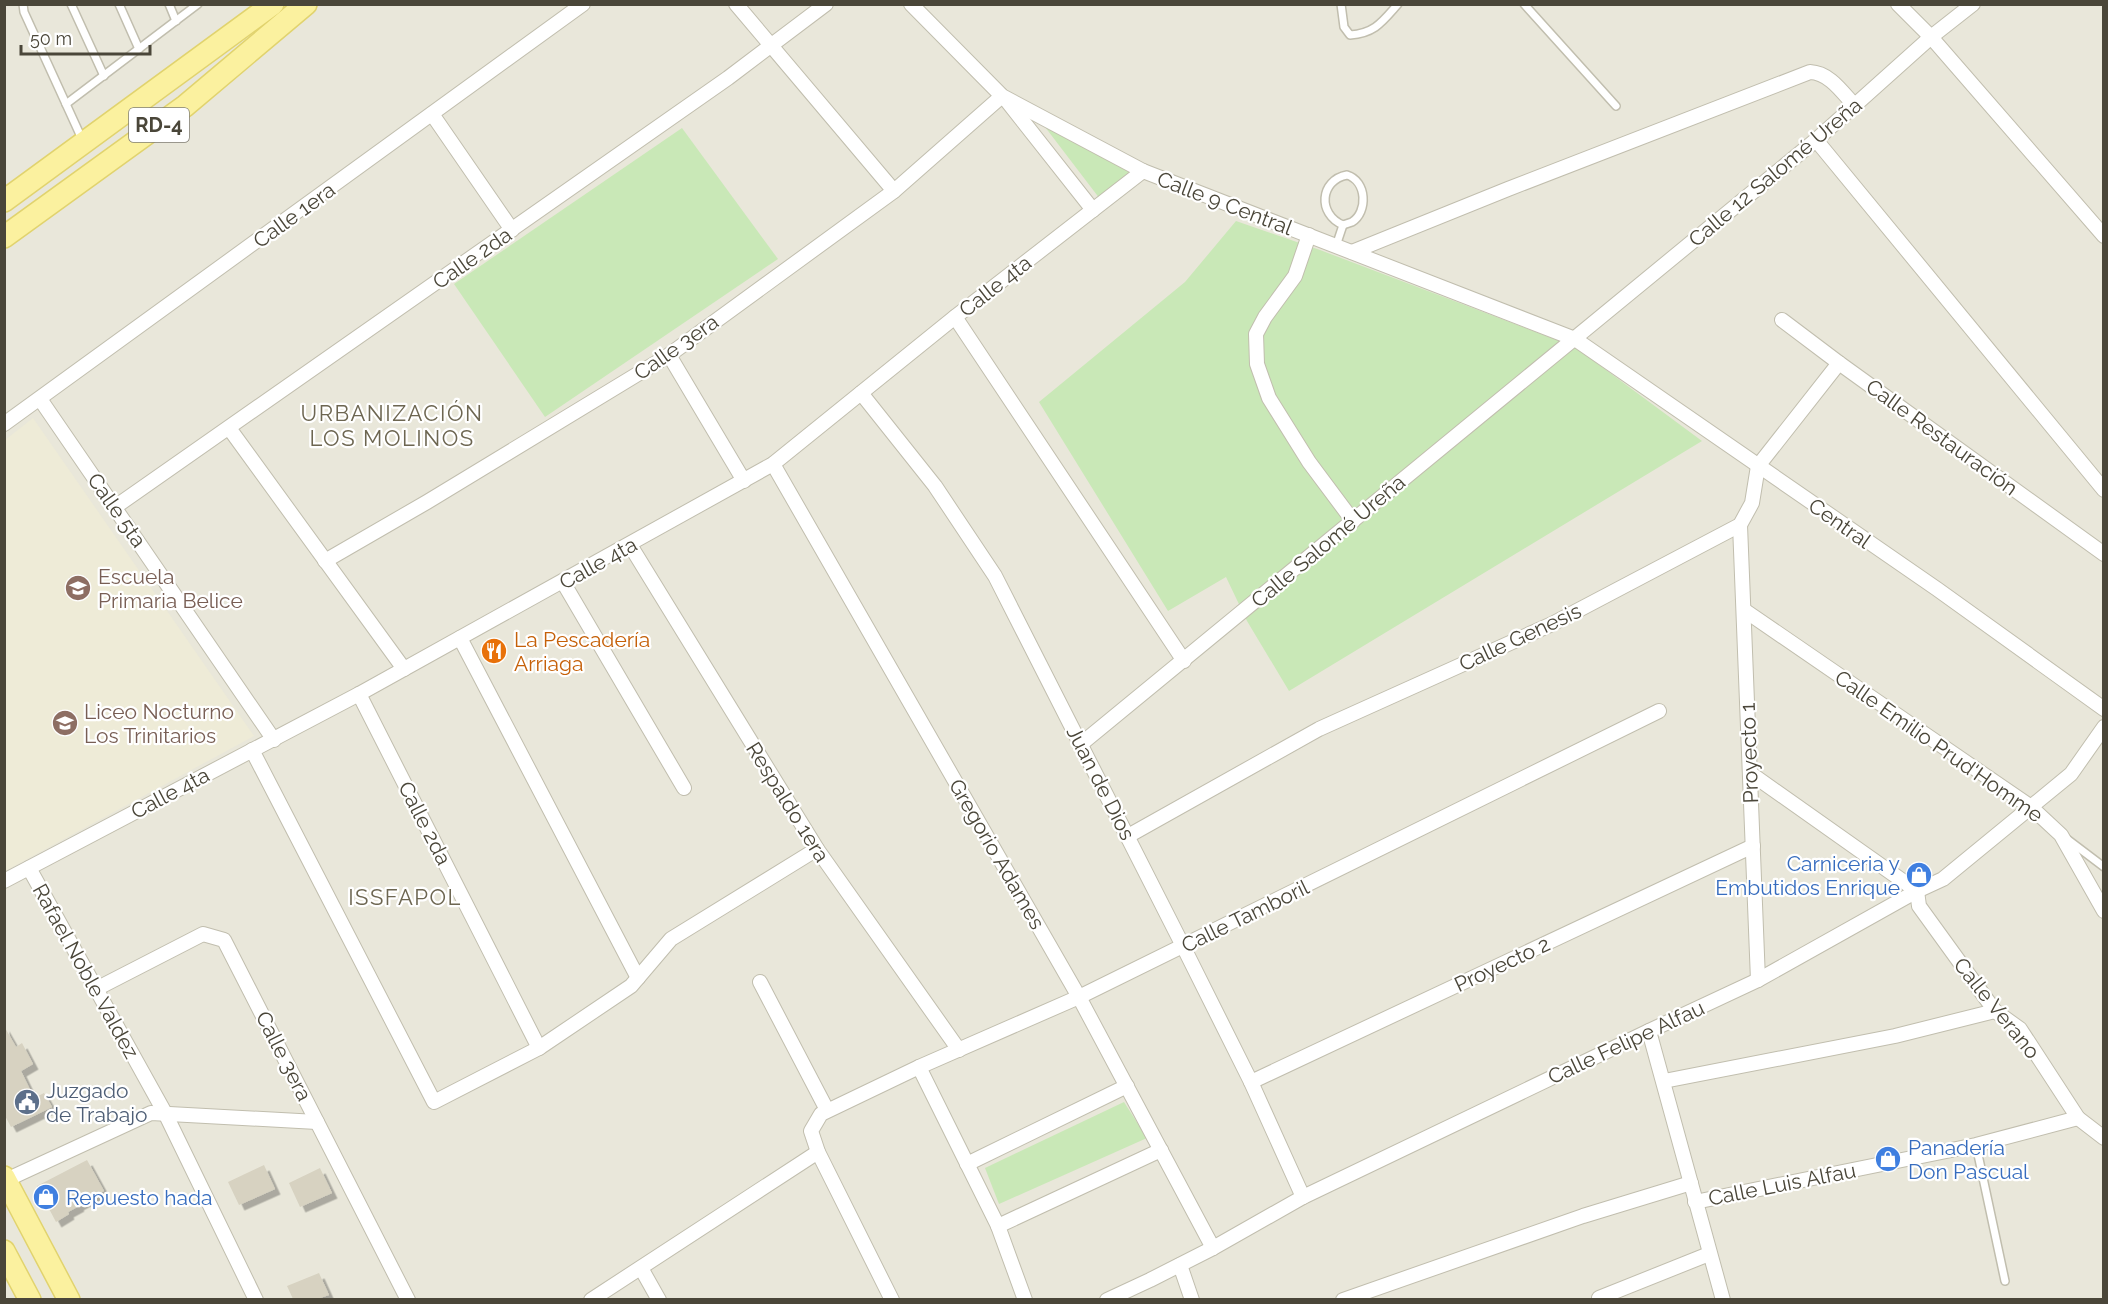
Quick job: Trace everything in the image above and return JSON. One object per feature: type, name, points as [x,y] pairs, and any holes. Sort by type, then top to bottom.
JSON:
[{"type":"main road","name":"RD-4","points":[[4,201],[273,4]]},
{"type":"main road","name":"RD-4","points":[[4,237],[185,106],[306,4]]},
{"type":"main road","points":[[5,1179],[69,1299]]},
{"type":"main road","points":[[4,1251],[30,1299]]},
{"type":"street","name":"Calle 1era","points":[[4,424],[583,4]]},
{"type":"street","points":[[736,4],[894,191]]},
{"type":"street","name":"Calle 2da","points":[[116,507],[729,78],[826,4]]},
{"type":"street","name":"Calle 9 Central","points":[[912,4],[1002,96],[1143,171],[1575,339]]},
{"type":"street","points":[[1898,4],[1931,37],[2103,236]]},
{"type":"street","name":"Calle 12 Salomé Ureña","points":[[1575,339],[1816,140],[1931,37],[1973,4]]},
{"type":"street","points":[[1352,252],[1810,72],[1820,72],[1826,76],[1855,106]]},
{"type":"street","points":[[1002,96],[1093,210]]},
{"type":"street","name":"Calle 3era","points":[[325,561],[669,355],[894,191],[1002,96]]},
{"type":"street","points":[[432,114],[512,230]]},
{"type":"street","points":[[1816,140],[2103,490]]},
{"type":"street","name":"Calle 4ta","points":[[4,881],[359,694],[773,464],[955,317],[1143,171]]},
{"type":"street","points":[[1309,235],[1295,276],[1265,317],[1256,334],[1257,364],[1269,398],[1309,462],[1353,521]]},
{"type":"street","points":[[955,317],[1184,661]]},
{"type":"street","name":"Calle Restauración","points":[[1782,320],[2098,550]]},
{"type":"street","name":"Central","points":[[1575,339],[1937,589],[2103,709]]},
{"type":"street","name":"Calle Salomé Ureña","points":[[1081,744],[1575,339]]},
{"type":"street","points":[[669,355],[744,481]]},
{"type":"street","points":[[1740,525],[1752,503],[1758,466],[1839,363]]},
{"type":"street","name":"Juan de Dios","points":[[861,393],[935,486],[995,576],[1251,1082],[1303,1197]]},
{"type":"street","name":"Calle 5ta","points":[[40,399],[274,740]]},
{"type":"street","points":[[229,428],[404,669]]},
{"type":"street","name":"Gregorio Adames","points":[[773,464],[1079,997],[1213,1248]]},
{"type":"street","name":"Proyecto 1","points":[[1740,525],[1758,980]]},
{"type":"street","name":"Calle Genesis","points":[[1128,836],[1319,729],[1552,624],[1740,525]]},
{"type":"street","points":[[2098,550],[2103,534]]},
{"type":"street","name":"Respaldo 1era","points":[[630,545],[817,849],[959,1050]]},
{"type":"street","points":[[563,582],[684,788]]},
{"type":"street","name":"Calle Emilio Prud'Homme","points":[[1744,610],[2031,807],[2061,835],[2103,911]]},
{"type":"street","points":[[460,638],[638,978]]},
{"type":"street","name":"Calle 2da","points":[[359,694],[539,1048]]},
{"type":"street","name":"Calle Tamboril","points":[[827,1110],[1079,997],[1659,711]]},
{"type":"street","name":"Calle Felipe Alfau","points":[[1107,1299],[1213,1248],[1303,1197],[1758,980],[1942,879],[2071,774],[2103,727]]},
{"type":"street","points":[[252,750],[434,1102],[539,1048],[631,986],[670,939],[817,849]]},
{"type":"street","points":[[1750,773],[1917,891]]},
{"type":"street","name":"Proyecto 2","points":[[1251,1082],[1753,846]]},
{"type":"street","name":"Rafael Noble Valdez","points":[[29,868],[165,1113],[256,1299]]},
{"type":"street","name":"Calle Verano","points":[[1917,891],[1919,906],[1995,1011],[2019,1029],[2078,1118],[2103,1138]]},
{"type":"street","name":"Calle 3era","points":[[96,989],[203,934],[224,940],[408,1299]]},
{"type":"street","points":[[760,982],[827,1110],[821,1114],[811,1131],[818,1152],[892,1299]]},
{"type":"street","points":[[1664,1081],[1895,1036],[1995,1011]]},
{"type":"street","points":[[1649,1030],[1723,1299]]},
{"type":"street","points":[[920,1067],[998,1226],[1025,1299]]},
{"type":"street","points":[[967,1164],[1127,1086]]},
{"type":"street","points":[[5,1179],[151,1113],[317,1122]]},
{"type":"street","name":"Calle Luis Alfau","points":[[1695,1202],[1976,1145],[2078,1118]]},
{"type":"street","points":[[998,1226],[1161,1150]]},
{"type":"street","points":[[591,1299],[818,1152]]},
{"type":"street","name":"Calle Luis Alfau","points":[[1343,1299],[1583,1216],[1690,1183]]},
{"type":"street","points":[[1599,1298],[1709,1254]]},
{"type":"street","points":[[1180,1265],[1192,1299]]},
{"type":"street","points":[[641,1268],[658,1299]]},
{"type":"lane","points":[[23,4],[24,12],[84,144]]},
{"type":"lane","points":[[71,4],[104,76]]},
{"type":"lane","points":[[120,4],[139,49]]},
{"type":"lane","points":[[169,4],[176,21]]},
{"type":"lane","points":[[66,104],[198,4]]},
{"type":"lane","points":[[1341,4],[1344,27],[1350,34],[1362,34],[1377,28],[1398,4]]},
{"type":"lane","points":[[1524,4],[1616,106]]},
{"type":"lane","points":[[1347,175],[1355,177],[1360,184],[1363,201],[1358,216],[1352,222],[1343,225],[1335,222],[1328,215],[1325,207],[1332,183],[1338,177],[1347,175]]},
{"type":"lane","points":[[1336,246],[1343,225]]},
{"type":"lane","points":[[2061,835],[2103,867]]},
{"type":"lane","points":[[1976,1145],[2005,1281]]},
{"type":"shaded area","points":[[5,5],[2103,5],[2103,1299],[5,1299]]},
{"type":"shaded area","name":"Escuela Primaria Belice","points":[[33,418],[254,736],[5,871],[5,440]]},
{"type":"green space","points":[[1042,123],[1132,171],[1100,199]]},
{"type":"green space","points":[[682,128],[778,259],[545,417],[454,284]]},
{"type":"green space","points":[[1236,221],[1320,250],[1575,347],[1702,441],[1289,691],[1247,621],[1226,577],[1168,611],[1039,402],[1185,282]]},
{"type":"green space","points":[[1124,1102],[1147,1138],[999,1204],[985,1168]]},
{"type":"building","points":[[4,1026],[16,1047],[22,1043],[33,1064],[21,1071],[34,1098],[44,1093],[52,1107],[11,1127],[4,1114]]},
{"type":"building","points":[[87,1160],[104,1191],[78,1205],[56,1222],[37,1186]]},
{"type":"building","points":[[264,1165],[275,1189],[239,1205],[228,1182]]},
{"type":"building","points":[[320,1168],[332,1193],[300,1207],[289,1183]]},
{"type":"building","points":[[319,1273],[329,1295],[317,1299],[293,1299],[287,1286]]},
{"type":"place","name":"Escuela Primaria Belice","points":[[78,588]]},
{"type":"place","name":"La Pescadería Arriaga","points":[[494,651]]},
{"type":"place","name":"Liceo Nocturno Los Trinitarios","points":[[65,723]]},
{"type":"place","name":"Carniceria y Embutidos Enrique","points":[[1919,875]]},
{"type":"place","name":"Juzgado de Trabajo","points":[[27,1102]]},
{"type":"place","name":"Panadería Don Pascual","points":[[1888,1159]]},
{"type":"place","name":"Repuesto hada","points":[[46,1197]]},
{"type":"district","name":"URBANIZACIÓN LOS MOLINOS","points":[[392,426]]},
{"type":"district","name":"ISSFAPOL","points":[[405,897]]}]
